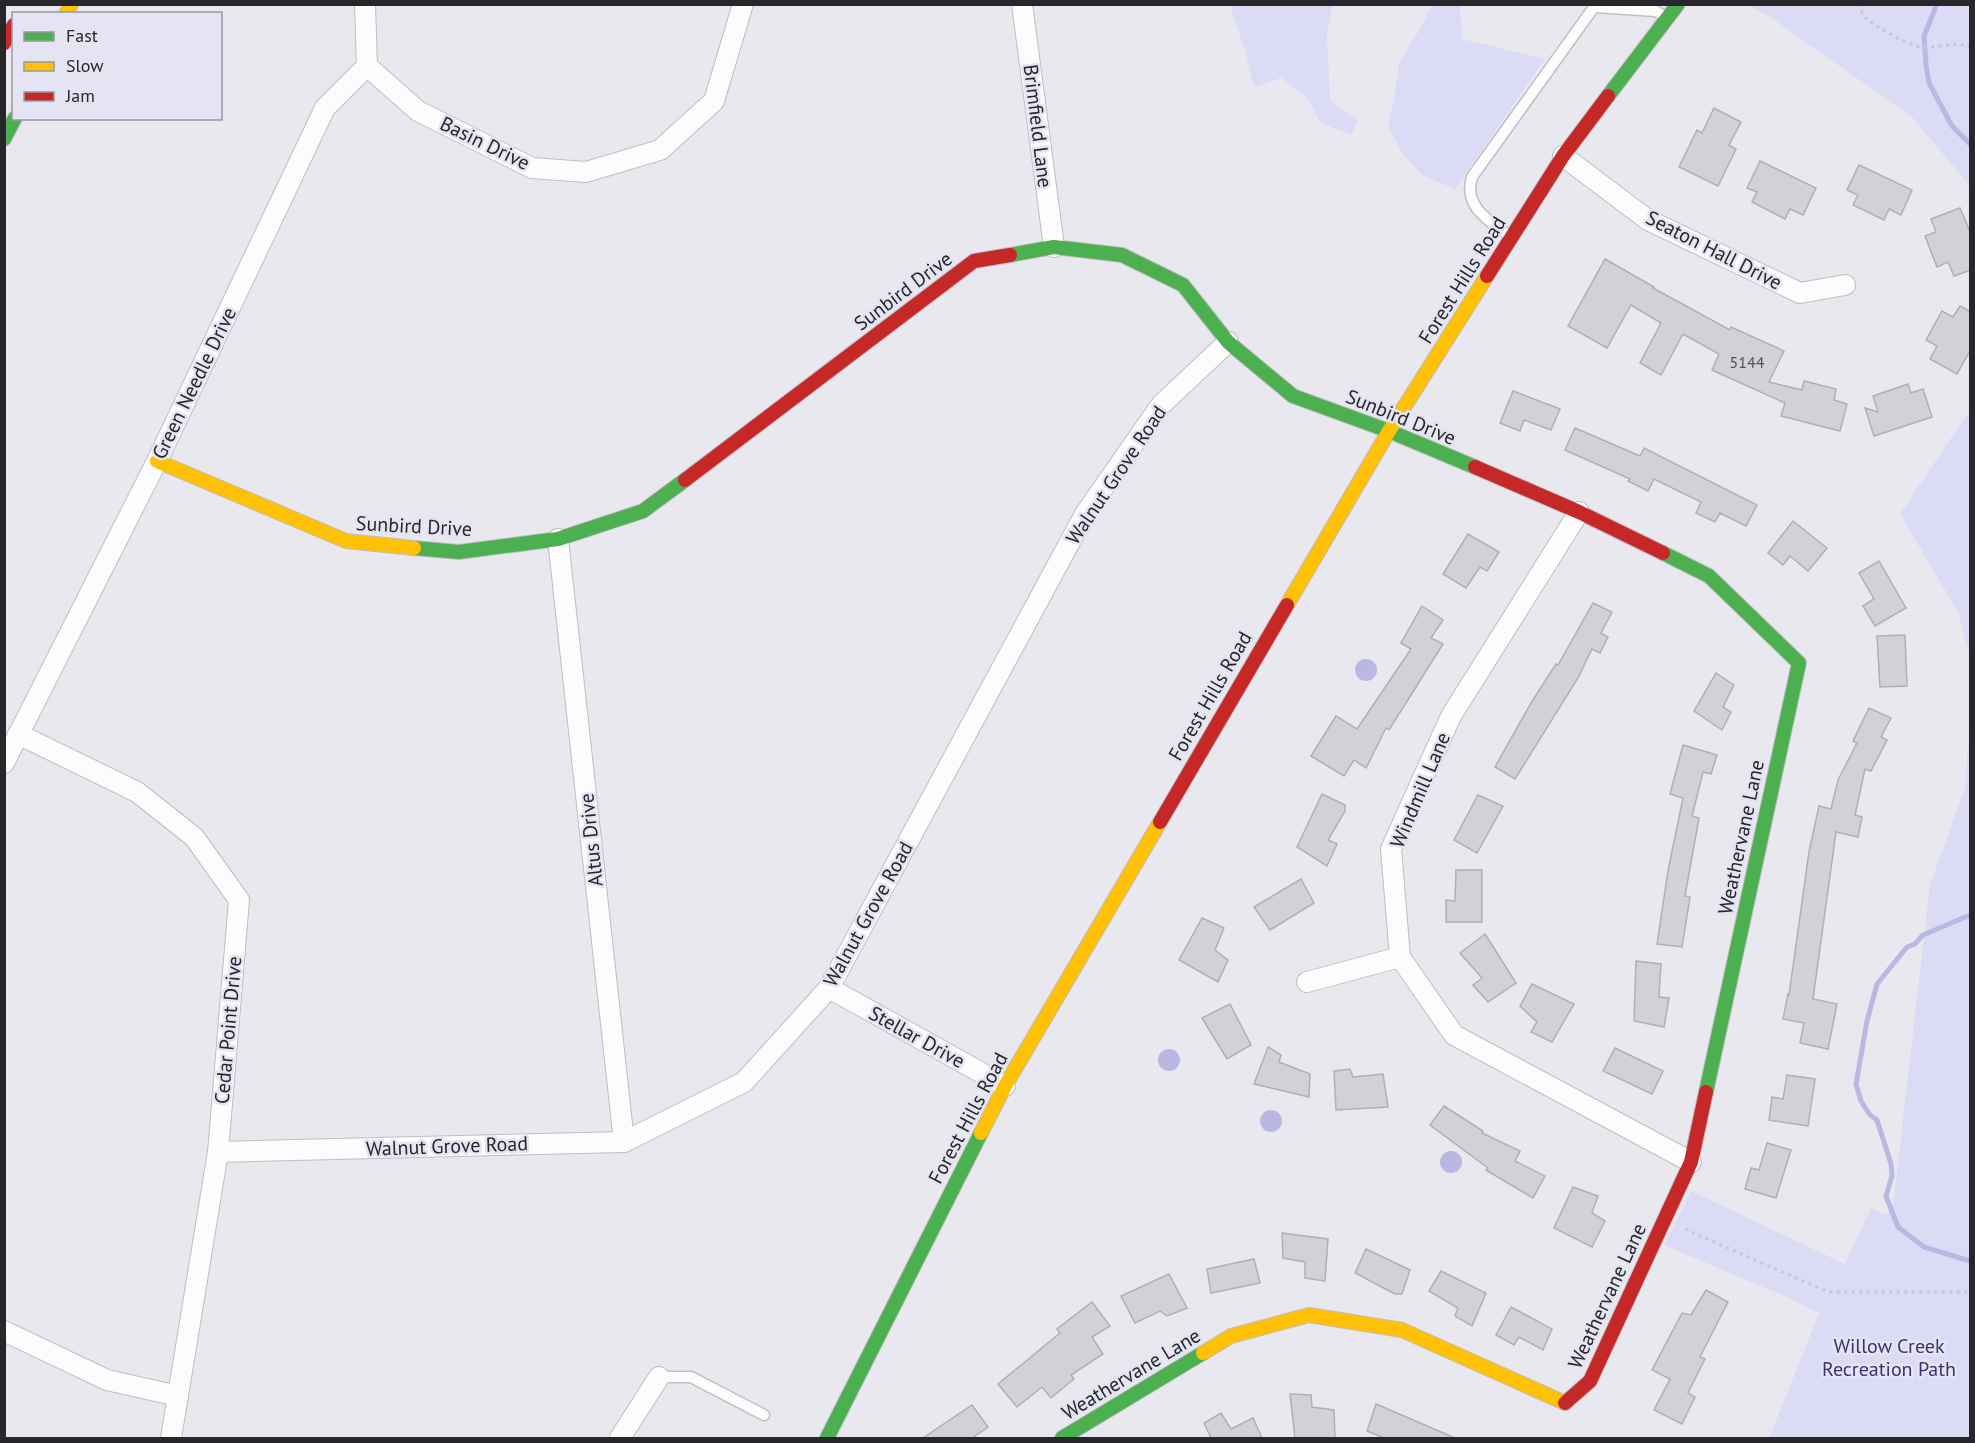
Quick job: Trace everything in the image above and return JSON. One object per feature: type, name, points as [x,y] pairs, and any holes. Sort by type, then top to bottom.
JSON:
[{"type":"street","points":[[365,4],[367,66]]},
{"type":"street","name":"Basin Drive","points":[[367,66],[418,111],[532,168],[586,172],[660,150],[714,101],[743,8],[742,4]]},
{"type":"street","name":"Brimfield Lane","points":[[1022,4],[1054,247]]},
{"type":"street","name":"Forest Hills Road","points":[[827,1438],[1005,1086],[1389,431],[1563,156],[1678,4]]},
{"type":"street","points":[[4,43],[12,29]]},
{"type":"street","name":"Green Needle Drive","points":[[4,763],[157,461],[325,108],[367,66]]},
{"type":"street","points":[[4,139],[14,120]]},
{"type":"street","name":"Seaton Hall Drive","points":[[1563,156],[1648,220],[1800,293],[1845,285]]},
{"type":"street","name":"Sunbird Drive","points":[[157,461],[346,542],[459,552],[558,539],[643,511],[974,261],[1054,247],[1122,255],[1183,285],[1228,342],[1293,396],[1389,431],[1579,512],[1709,576],[1799,663]]},
{"type":"street","name":"Walnut Grove Road","points":[[218,1152],[624,1142],[744,1082],[829,988],[1085,514],[1161,405],[1228,342]]},
{"type":"street","name":"Windmill Lane","points":[[1579,512],[1452,716],[1391,849],[1400,957],[1454,1035],[1691,1162]]},
{"type":"street","name":"Altus Drive","points":[[558,539],[624,1142]]},
{"type":"street","name":"Weathervane Lane","points":[[1062,1438],[1231,1336],[1309,1315],[1402,1330],[1565,1403],[1590,1381],[1691,1162],[1799,663]]},
{"type":"street","name":"Cedar Point Drive","points":[[18,734],[136,792],[194,837],[239,900],[218,1152],[171,1438]]},
{"type":"street","points":[[1307,982],[1400,957]]},
{"type":"street","name":"Stellar Drive","points":[[829,988],[1005,1086]]},
{"type":"street","points":[[4,1331],[107,1380],[178,1396]]},
{"type":"street","points":[[627,1436],[659,1377]]},
{"type":"lane","points":[[1512,238],[1474,205],[1468,190],[1472,177],[1594,7],[1656,11],[1668,19]]},
{"type":"lane","points":[[659,1377],[691,1377],[764,1415]]},
{"type":"path","points":[[1857,4],[1868,20],[1897,38],[1921,48],[1960,44],[1971,47]]},
{"type":"path","points":[[1664,1220],[1828,1292],[1971,1292]]},
{"type":"green space","points":[[1232,4],[1333,5],[1327,33],[1330,100],[1358,121],[1351,135],[1321,123],[1306,97],[1281,78],[1254,87],[1245,50],[1231,9]]},
{"type":"green space","points":[[1432,5],[1460,5],[1462,39],[1545,59],[1455,189],[1422,175],[1402,153],[1388,126],[1399,62]]},
{"type":"green space","points":[[1748,5],[1970,5],[1970,186],[1912,117],[1767,15]]},
{"type":"green space","points":[[1970,410],[1970,657],[1958,612],[1900,514]]},
{"type":"green space","name":"Willow Creek Recreation Path","points":[[1970,716],[1970,1438],[1769,1438],[1819,1313],[1664,1245],[1691,1191],[1845,1264],[1871,1208],[1886,1215],[1893,1206],[1930,885],[1965,788]]},
{"type":"water","points":[[1366,659],[1374,662],[1377,670],[1374,678],[1366,681],[1358,678],[1355,670],[1358,662]]},
{"type":"water","points":[[1169,1049],[1177,1052],[1180,1060],[1177,1068],[1169,1071],[1161,1068],[1158,1060],[1161,1052]]},
{"type":"water","points":[[1271,1110],[1279,1113],[1282,1121],[1279,1129],[1271,1132],[1263,1129],[1260,1121],[1263,1113]]},
{"type":"water","points":[[1451,1151],[1459,1154],[1462,1162],[1459,1170],[1451,1173],[1443,1170],[1440,1162],[1443,1154]]},
{"type":"building","points":[[1714,108],[1741,122],[1729,145],[1736,149],[1718,186],[1679,167],[1697,130],[1702,133]]},
{"type":"building","points":[[1760,161],[1816,188],[1803,215],[1790,209],[1785,219],[1752,202],[1757,192],[1747,188]]},
{"type":"building","points":[[1859,165],[1912,190],[1901,215],[1889,209],[1884,220],[1853,205],[1858,195],[1847,190]]},
{"type":"building","points":[[1960,208],[1971,234],[1971,270],[1954,276],[1948,262],[1937,267],[1925,236],[1936,232],[1931,219]]},
{"type":"building","points":[[1605,259],[1730,330],[1731,327],[1784,351],[1769,382],[1802,390],[1804,381],[1836,389],[1834,400],[1847,404],[1840,431],[1781,416],[1785,403],[1712,370],[1719,354],[1683,334],[1661,375],[1640,363],[1661,323],[1631,305],[1607,348],[1568,326]]},
{"type":"building","points":[[1960,306],[1971,312],[1971,349],[1957,374],[1930,359],[1937,346],[1926,340],[1942,311],[1953,317]]},
{"type":"building","points":[[1908,384],[1911,393],[1923,389],[1932,417],[1874,436],[1865,408],[1878,412],[1873,396]]},
{"type":"building","points":[[1513,391],[1560,409],[1551,430],[1524,420],[1520,431],[1500,423]]},
{"type":"building","points":[[1575,428],[1640,456],[1644,448],[1757,505],[1746,526],[1720,513],[1715,522],[1696,513],[1701,502],[1654,479],[1648,491],[1628,481],[1630,479],[1565,450]]},
{"type":"building","points":[[1793,521],[1827,548],[1808,571],[1790,556],[1783,565],[1768,553]]},
{"type":"building","points":[[1468,534],[1499,552],[1487,571],[1480,567],[1466,588],[1443,574]]},
{"type":"building","points":[[1879,561],[1906,608],[1875,626],[1863,606],[1874,599],[1859,573]]},
{"type":"building","points":[[1593,603],[1612,612],[1601,633],[1608,637],[1600,653],[1592,649],[1578,678],[1515,779],[1495,767],[1531,703],[1556,664],[1558,665]]},
{"type":"building","points":[[1422,606],[1443,620],[1431,638],[1443,644],[1389,730],[1386,728],[1366,768],[1354,760],[1344,776],[1311,756],[1336,716],[1357,729],[1411,649],[1401,643]]},
{"type":"building","points":[[1905,635],[1907,686],[1880,687],[1877,636]]},
{"type":"building","points":[[1716,673],[1734,685],[1723,707],[1731,712],[1722,730],[1694,711]]},
{"type":"building","points":[[1869,708],[1891,718],[1881,737],[1887,740],[1871,771],[1865,769],[1855,815],[1862,817],[1858,837],[1836,832],[1813,999],[1837,1004],[1828,1049],[1800,1043],[1804,1023],[1783,1019],[1789,995],[1809,852],[1819,806],[1831,809],[1838,780],[1857,743],[1853,741]]},
{"type":"building","points":[[1683,745],[1717,755],[1711,774],[1703,772],[1692,816],[1699,818],[1685,896],[1690,897],[1682,947],[1657,944],[1668,871],[1683,798],[1670,794]]},
{"type":"building","points":[[1322,794],[1345,805],[1345,811],[1328,840],[1337,844],[1327,866],[1297,847]]},
{"type":"building","points":[[1478,795],[1503,806],[1477,853],[1454,840]]},
{"type":"building","points":[[1456,870],[1482,870],[1482,922],[1446,922],[1446,900],[1455,901]]},
{"type":"building","points":[[1301,879],[1314,903],[1270,930],[1254,907]]},
{"type":"building","points":[[1202,918],[1224,928],[1215,950],[1228,960],[1218,982],[1179,960]]},
{"type":"building","points":[[1485,934],[1516,983],[1488,1002],[1473,985],[1482,978],[1460,953]]},
{"type":"building","points":[[1636,961],[1661,964],[1659,997],[1669,998],[1664,1027],[1634,1021]]},
{"type":"building","points":[[1532,984],[1574,1004],[1552,1042],[1531,1032],[1537,1022],[1520,1006]]},
{"type":"building","points":[[1230,1004],[1251,1045],[1227,1059],[1202,1018]]},
{"type":"building","points":[[1268,1047],[1281,1055],[1279,1062],[1310,1074],[1309,1097],[1254,1084]]},
{"type":"building","points":[[1615,1048],[1663,1071],[1652,1094],[1603,1071]]},
{"type":"building","points":[[1350,1069],[1353,1077],[1383,1074],[1388,1107],[1336,1110],[1334,1071]]},
{"type":"building","points":[[1787,1075],[1815,1079],[1808,1126],[1769,1120],[1772,1097],[1783,1099]]},
{"type":"building","points":[[1444,1106],[1483,1131],[1482,1133],[1520,1151],[1515,1161],[1545,1176],[1533,1198],[1486,1170],[1488,1168],[1430,1125]]},
{"type":"building","points":[[1767,1143],[1791,1150],[1776,1198],[1745,1189],[1751,1168],[1759,1170]]},
{"type":"building","points":[[1573,1187],[1598,1196],[1592,1213],[1605,1221],[1592,1247],[1554,1228]]},
{"type":"building","points":[[1282,1233],[1328,1239],[1325,1281],[1305,1278],[1305,1262],[1283,1258]]},
{"type":"building","points":[[1366,1249],[1410,1270],[1402,1294],[1395,1294],[1355,1273]]},
{"type":"building","points":[[1254,1259],[1260,1283],[1211,1293],[1207,1269]]},
{"type":"building","points":[[1441,1271],[1486,1293],[1472,1326],[1455,1316],[1458,1308],[1429,1291]]},
{"type":"building","points":[[1169,1274],[1187,1308],[1167,1316],[1160,1311],[1135,1323],[1121,1296]]},
{"type":"building","points":[[1706,1290],[1728,1302],[1700,1357],[1705,1359],[1688,1393],[1695,1397],[1682,1424],[1654,1410],[1670,1379],[1652,1370],[1682,1313],[1691,1315]]},
{"type":"building","points":[[1092,1302],[1110,1326],[1092,1337],[1103,1354],[1071,1375],[1074,1379],[1051,1398],[1042,1387],[1017,1407],[998,1384],[1060,1333],[1057,1329]]},
{"type":"building","points":[[1511,1307],[1552,1329],[1543,1350],[1519,1337],[1514,1345],[1496,1335]]},
{"type":"building","points":[[1290,1394],[1311,1395],[1312,1407],[1334,1410],[1335,1438],[1295,1438]]},
{"type":"building","points":[[1376,1404],[1455,1438],[1384,1438],[1367,1431]]},
{"type":"building","points":[[972,1405],[988,1427],[972,1438],[923,1438]]},
{"type":"building","points":[[1221,1413],[1231,1429],[1253,1418],[1262,1438],[1211,1438],[1204,1423]]},
{"type":"waterway","points":[[1937,4],[1924,36],[1929,83],[1952,126],[1970,144]]},
{"type":"waterway","points":[[1970,915],[1923,935],[1915,944],[1907,947],[1877,984],[1867,1021],[1856,1084],[1861,1101],[1870,1115],[1877,1120],[1891,1164],[1892,1176],[1886,1196],[1898,1227],[1924,1247],[1970,1261]]},
{"type":"traffic: fast","points":[[1608,96],[1678,4]]},
{"type":"traffic: fast","points":[[4,139],[14,120]]},
{"type":"traffic: fast","points":[[1010,255],[1054,247],[1122,255],[1183,285],[1228,342],[1293,396],[1389,431],[1475,467]]},
{"type":"traffic: fast","points":[[414,548],[459,552],[558,539],[643,511],[685,480]]},
{"type":"traffic: fast","points":[[1663,553],[1709,576],[1799,663],[1706,1092]]},
{"type":"traffic: fast","points":[[827,1438],[981,1133]]},
{"type":"traffic: fast","points":[[1062,1438],[1203,1353]]},
{"type":"traffic: slow","points":[[67,12],[71,4]]},
{"type":"traffic: slow","points":[[1287,605],[1389,431],[1487,276]]},
{"type":"traffic: slow","points":[[157,461],[346,541],[414,548]]},
{"type":"traffic: slow","points":[[981,1133],[1005,1086],[1160,822]]},
{"type":"traffic: slow","points":[[1203,1353],[1231,1336],[1309,1315],[1402,1330],[1565,1403]]},
{"type":"traffic: jam","points":[[4,43],[12,29]]},
{"type":"traffic: jam","points":[[1487,276],[1563,156],[1608,96]]},
{"type":"traffic: jam","points":[[685,480],[974,261],[1010,255]]},
{"type":"traffic: jam","points":[[1475,467],[1579,512],[1663,553]]},
{"type":"traffic: jam","points":[[1160,822],[1287,605]]},
{"type":"traffic: jam","points":[[1565,1403],[1590,1381],[1691,1162],[1706,1092]]}]
